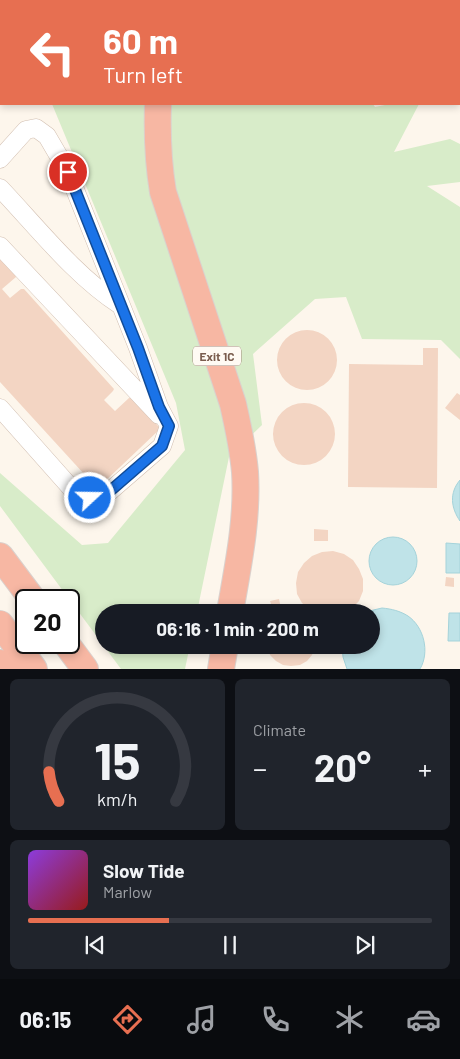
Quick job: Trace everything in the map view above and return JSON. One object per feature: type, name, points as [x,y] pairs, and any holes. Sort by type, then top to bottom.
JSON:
[{"type":"highway","name":"Exit 1C","points":[[158,105],[158,163],[163,192],[233,404],[241,437],[245,471],[244,528],[231,604]]},
{"type":"highway","points":[[0,556],[25,589]]},
{"type":"highway","points":[[0,624],[34,669]]},
{"type":"highway","points":[[74,654],[85,669]]},
{"type":"highway","points":[[221,669],[224,654]]},
{"type":"highway","points":[[0,663],[5,669]]},
{"type":"lane","points":[[0,159],[26,130],[36,128],[47,136],[68,172],[138,348],[159,407],[169,426],[162,446],[102,498],[79,497],[0,408]]},
{"type":"lane","points":[[0,188],[84,277],[120,305]]},
{"type":"lane","points":[[0,246],[169,426]]},
{"type":"green space","points":[[52,105],[374,105],[375,107],[385,105],[418,105],[394,152],[450,139],[460,144],[460,182],[427,186],[460,207],[460,359],[441,340],[362,339],[346,297],[315,299],[253,354],[262,425],[229,457],[199,604],[95,604],[95,634],[80,614],[80,589],[62,589],[0,506],[0,473],[82,545],[108,543],[185,450],[176,403]]},
{"type":"green space","points":[[110,654],[188,654],[185,669],[121,669]]},
{"type":"water","points":[[460,480],[460,521],[452,500],[456,485]]},
{"type":"water","points":[[388,537],[398,537],[407,541],[413,547],[416,552],[416,570],[407,581],[398,585],[388,585],[379,581],[373,575],[369,566],[369,556],[373,547],[379,541]]},
{"type":"water","points":[[446,543],[460,544],[460,573],[446,573]]},
{"type":"water","points":[[380,608],[396,610],[405,614],[418,627],[424,640],[425,648],[425,655],[420,669],[347,669],[343,654],[380,654]]},
{"type":"water","points":[[449,613],[460,613],[460,641],[448,641]]},
{"type":"building","points":[[0,257],[16,277],[2,289],[10,298],[21,289],[24,289],[114,389],[104,400],[115,411],[129,398],[132,398],[159,427],[159,430],[100,486],[95,486],[0,382]]},
{"type":"building","points":[[301,330],[313,330],[329,338],[335,348],[337,360],[335,372],[329,382],[313,390],[301,390],[285,382],[277,366],[277,354],[285,338]]},
{"type":"building","points":[[423,348],[438,348],[437,488],[348,487],[349,364],[423,365]]},
{"type":"building","points":[[457,393],[460,395],[460,420],[445,408]]},
{"type":"building","points":[[304,403],[316,406],[326,412],[332,422],[335,434],[332,446],[326,456],[316,462],[304,465],[292,462],[282,456],[276,446],[273,434],[276,422],[282,412],[292,406]]},
{"type":"building","points":[[314,529],[328,530],[328,541],[314,541]]},
{"type":"building","points":[[333,551],[344,554],[353,560],[359,569],[363,579],[363,591],[356,604],[302,603],[297,594],[298,572],[312,556],[322,552]]},
{"type":"building","points":[[446,577],[454,578],[454,587],[445,586]]},
{"type":"building","points":[[279,599],[280,604],[271,604],[270,601]]},
{"type":"building","points":[[312,654],[307,661],[300,665],[291,666],[283,665],[270,655]]},
{"type":"route","points":[[68,172],[138,348],[159,407],[169,426],[162,446],[102,498],[90,498]]}]
